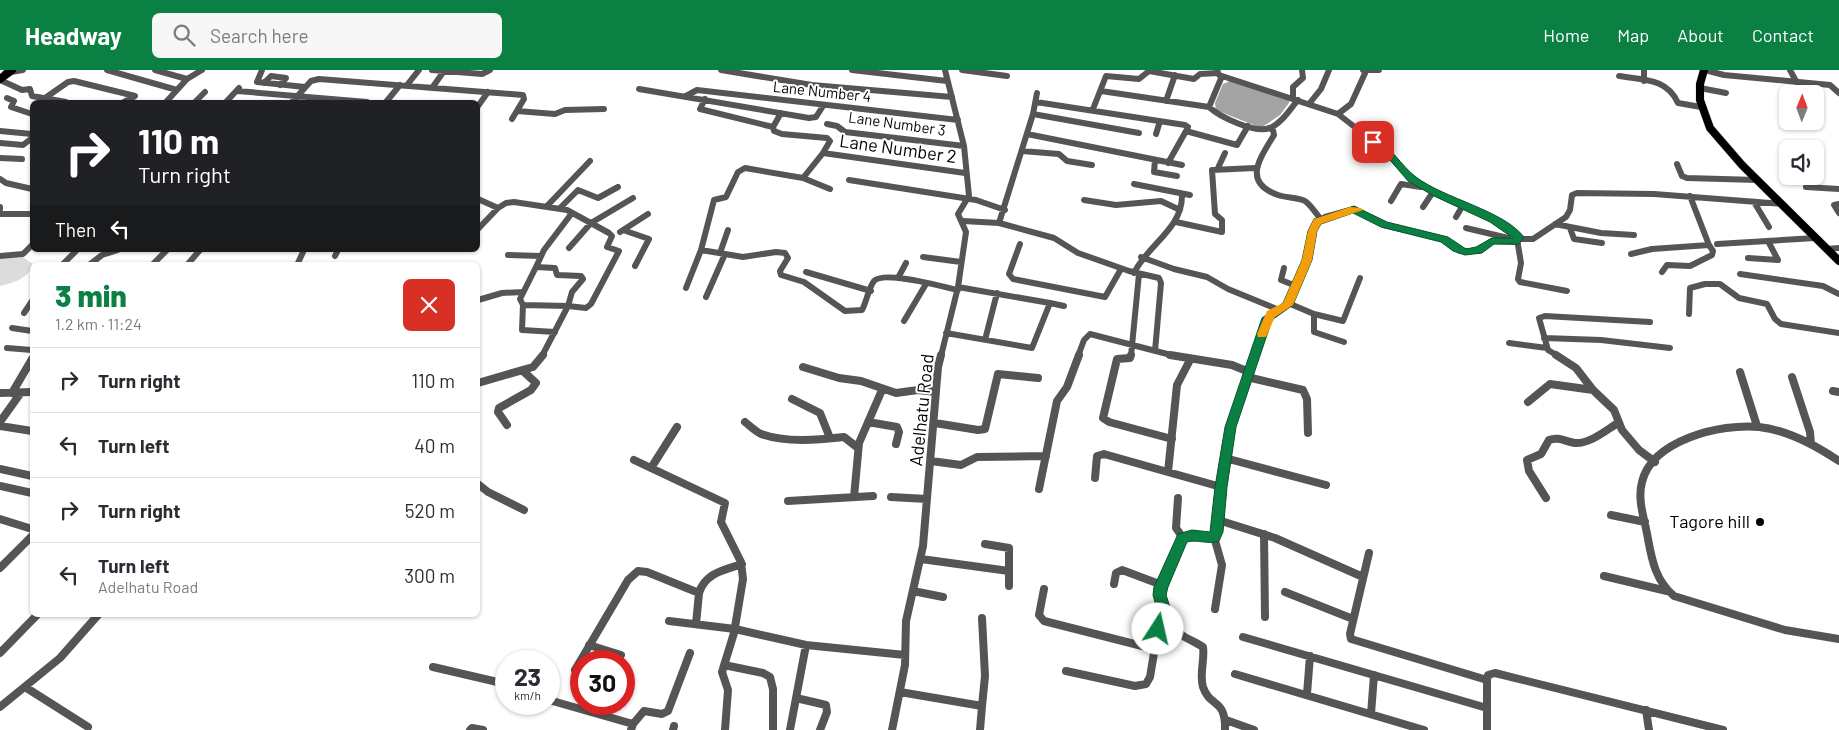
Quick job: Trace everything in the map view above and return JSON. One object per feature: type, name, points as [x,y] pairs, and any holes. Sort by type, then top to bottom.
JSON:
[{"type":"main road","points":[[1705,70],[1700,88],[1701,108],[1710,128],[1757,180],[1839,261]]},
{"type":"street","points":[[4,74],[23,70]]},
{"type":"street","points":[[107,70],[177,90]]},
{"type":"street","points":[[156,70],[187,79]]},
{"type":"street","points":[[168,100],[187,79],[202,70]]},
{"type":"street","points":[[262,70],[256,81],[306,87]]},
{"type":"street","points":[[388,100],[419,70]]},
{"type":"street","points":[[432,70],[482,74],[490,70]]},
{"type":"street","points":[[721,70],[812,85],[952,97]]},
{"type":"street","points":[[852,70],[947,81]]},
{"type":"street","name":"Adelhatu Road","points":[[892,730],[906,655],[904,632],[920,559],[935,423],[938,368],[958,288],[966,232],[963,221],[958,214],[969,199],[965,173],[964,146],[947,81],[946,70]]},
{"type":"street","points":[[962,70],[1007,76]]},
{"type":"street","points":[[1093,109],[1106,76],[1138,79],[1149,70],[1194,79],[1200,74],[1219,73],[1338,114],[1383,149],[1407,175],[1433,192],[1494,220],[1517,240],[1521,263],[1518,279],[1520,282],[1567,292]]},
{"type":"street","points":[[1296,100],[1293,87],[1303,78],[1302,70]]},
{"type":"street","points":[[1309,104],[1321,89],[1329,70]]},
{"type":"street","points":[[1338,114],[1352,105],[1356,95],[1357,82],[1365,70],[1379,70]]},
{"type":"street","points":[[1644,70],[1644,81]]},
{"type":"street","points":[[1705,70],[1720,75],[1830,85],[1839,93]]},
{"type":"street","points":[[1790,70],[1797,83]]},
{"type":"street","points":[[432,88],[444,71]]},
{"type":"street","points":[[1209,107],[1219,73]]},
{"type":"street","points":[[4,74],[19,89],[30,90],[30,95],[56,100]]},
{"type":"street","points":[[1166,102],[1175,75]]},
{"type":"street","points":[[264,83],[271,76],[286,78],[280,85]]},
{"type":"street","points":[[1619,76],[1667,87],[1675,94],[1678,104],[1701,108]]},
{"type":"street","points":[[294,100],[314,79],[523,95],[524,99],[512,120]]},
{"type":"street","points":[[45,98],[68,82],[78,80],[135,96],[128,100]]},
{"type":"street","points":[[1700,88],[1726,92]]},
{"type":"street","points":[[0,101],[19,89]]},
{"type":"street","points":[[228,100],[239,89],[344,100]]},
{"type":"street","points":[[638,89],[813,118],[818,116],[823,106]]},
{"type":"street","name":"Lane Number 4","points":[[686,96],[697,90],[823,106],[958,120]]},
{"type":"street","points":[[1101,91],[1209,107],[1215,114],[1260,129],[1269,128],[1296,100]]},
{"type":"street","points":[[197,100],[205,92]]},
{"type":"street","points":[[480,103],[488,92]]},
{"type":"street","points":[[999,224],[1005,210],[1033,114],[1037,93]]},
{"type":"street","points":[[7,98],[14,101],[11,107],[30,113]]},
{"type":"street","points":[[755,108],[761,98]]},
{"type":"street","points":[[705,99],[700,109],[773,127],[777,133],[827,138],[830,141],[822,154]]},
{"type":"street","points":[[1036,102],[1093,109],[1184,125],[1188,127],[1168,163]]},
{"type":"street","points":[[517,112],[555,114],[565,110],[604,109]]},
{"type":"street","points":[[773,127],[781,113]]},
{"type":"street","points":[[1033,114],[1110,126],[1139,133]]},
{"type":"street","points":[[1156,134],[1160,121]]},
{"type":"street","name":"Lane Number 3","points":[[827,124],[837,126],[844,132],[964,146]]},
{"type":"street","points":[[1186,131],[1234,146],[1240,144],[1248,126]]},
{"type":"street","points":[[1269,128],[1273,130],[1274,135],[1255,168],[1256,174],[1269,191],[1285,198],[1305,201],[1320,219]]},
{"type":"street","points":[[0,131],[30,134]]},
{"type":"street","points":[[1027,134],[1182,165]]},
{"type":"street","points":[[0,143],[23,145],[30,140]]},
{"type":"street","points":[[1022,151],[1059,154],[1067,161],[1092,166]]},
{"type":"street","points":[[1218,168],[1225,153]]},
{"type":"street","name":"Lane Number 2","points":[[803,178],[822,154],[965,173]]},
{"type":"street","points":[[0,158],[22,160]]},
{"type":"street","points":[[1155,160],[1154,172],[1177,176]]},
{"type":"street","points":[[547,206],[590,161]]},
{"type":"street","points":[[1677,164],[1681,174],[1687,178],[1757,180]]},
{"type":"street","points":[[686,288],[700,250],[714,200],[726,197],[741,169],[750,168],[803,178],[830,189]]},
{"type":"street","points":[[1176,222],[1222,232],[1222,220],[1216,214],[1212,170],[1218,168],[1231,170],[1255,168]]},
{"type":"street","points":[[0,178],[6,183],[30,189]]},
{"type":"street","points":[[849,180],[969,199],[1005,210]]},
{"type":"street","points":[[1134,184],[1190,195]]},
{"type":"street","points":[[1391,201],[1401,184],[1425,187]]},
{"type":"street","points":[[1806,186],[1839,189]]},
{"type":"street","points":[[560,208],[578,190],[598,198],[618,187]]},
{"type":"street","points":[[1423,208],[1433,192]]},
{"type":"street","points":[[1215,609],[1222,565],[1214,537],[1218,520],[1230,427],[1267,318],[1288,303],[1307,260],[1312,231],[1320,219],[1350,210],[1358,210],[1378,222],[1444,239],[1456,249],[1465,252],[1478,251],[1492,241],[1533,239],[1569,213],[1571,197],[1577,193],[1690,196],[1782,204]]},
{"type":"street","points":[[1172,439],[1109,422],[1103,418],[1117,358],[1130,358],[1133,344],[1137,273],[1141,257],[1176,222],[1182,194]]},
{"type":"street","points":[[1662,272],[1667,264],[1690,266],[1712,255],[1713,251],[1690,196]]},
{"type":"street","points":[[569,248],[591,223],[633,198]]},
{"type":"street","points":[[480,200],[498,208]]},
{"type":"street","points":[[1084,200],[1116,205],[1160,201],[1180,210]]},
{"type":"street","points":[[480,227],[498,208],[509,202],[560,208],[612,236]]},
{"type":"street","points":[[1754,202],[1769,227]]},
{"type":"street","points":[[1839,204],[1834,206],[1839,212]]},
{"type":"street","points":[[1456,217],[1463,205]]},
{"type":"street","points":[[555,332],[530,332],[522,330],[523,305],[520,299],[541,256],[572,213]]},
{"type":"street","points":[[0,214],[30,214]]},
{"type":"street","points":[[523,305],[586,308],[591,304],[619,253],[618,250],[607,247],[612,236],[648,214]]},
{"type":"street","points":[[963,221],[999,224],[1054,238],[1078,253],[1121,269],[1159,278],[1161,282],[1155,351]]},
{"type":"street","points":[[1555,224],[1570,228],[1634,235]]},
{"type":"street","points":[[1466,228],[1517,240]]},
{"type":"street","points":[[1570,228],[1574,239],[1602,243]]},
{"type":"street","points":[[623,230],[649,239],[634,266]]},
{"type":"street","points":[[706,297],[723,254],[728,230]]},
{"type":"street","points":[[1717,244],[1816,238]]},
{"type":"street","points":[[1748,258],[1778,260],[1768,241]]},
{"type":"street","points":[[1020,244],[1009,274],[1013,279],[1105,296],[1109,293],[1114,277],[1121,269]]},
{"type":"street","points":[[1632,254],[1652,249],[1709,245]]},
{"type":"street","points":[[0,256],[22,254],[30,247]]},
{"type":"street","points":[[1826,249],[1839,248]]},
{"type":"street","points":[[700,250],[747,257],[776,252],[785,253],[788,258],[780,271],[781,275],[804,282],[835,306],[854,312],[862,310],[877,279],[898,278],[926,284],[997,293],[1064,306]]},
{"type":"street","points":[[65,262],[75,252]]},
{"type":"street","points":[[93,262],[102,255],[112,252]]},
{"type":"street","points":[[155,262],[165,252]]},
{"type":"street","points":[[190,262],[198,252]]},
{"type":"street","points":[[508,255],[541,256]]},
{"type":"street","points":[[923,257],[961,262]]},
{"type":"street","points":[[1141,257],[1207,277],[1228,289],[1279,310]]},
{"type":"street","points":[[898,278],[906,263]]},
{"type":"street","points":[[480,382],[523,371],[539,361],[568,306],[572,292],[582,278],[578,275],[557,275],[555,268],[552,267],[535,267]]},
{"type":"street","points":[[1284,268],[1281,280],[1296,286]]},
{"type":"street","points":[[806,272],[871,291]]},
{"type":"street","points":[[1740,274],[1823,286],[1839,294]]},
{"type":"street","points":[[1288,303],[1314,314],[1343,321],[1360,278]]},
{"type":"street","points":[[904,321],[926,284]]},
{"type":"street","points":[[1689,314],[1690,288],[1705,284],[1720,284],[1739,298],[1767,304],[1775,319],[1781,324],[1839,333]]},
{"type":"street","points":[[480,299],[502,293],[523,292]]},
{"type":"street","points":[[985,340],[997,293]]},
{"type":"street","points":[[946,333],[1032,348],[1050,303]]},
{"type":"street","points":[[24,313],[30,305]]},
{"type":"street","points":[[1314,314],[1314,332],[1344,342]]},
{"type":"street","points":[[1650,322],[1541,316],[1538,321],[1550,352],[1572,364],[1593,390],[1614,410],[1618,423],[1639,450],[1655,462]]},
{"type":"street","points":[[12,328],[30,331]]},
{"type":"street","points":[[1039,489],[1057,401],[1067,387],[1086,336],[1096,334],[1190,360],[1232,365],[1248,375],[1303,390],[1307,399],[1308,433]]},
{"type":"street","points":[[1544,338],[1601,340],[1670,348]]},
{"type":"street","points":[[1509,343],[1547,348]]},
{"type":"street","points":[[7,348],[30,350]]},
{"type":"street","points":[[1168,472],[1177,384],[1190,360]]},
{"type":"street","points":[[0,422],[30,363]]},
{"type":"street","points":[[803,367],[839,378],[861,381],[882,390],[896,393],[918,390],[936,392]]},
{"type":"street","points":[[507,425],[498,412],[499,408],[532,390],[536,383],[523,371]]},
{"type":"street","points":[[1740,372],[1757,426]]},
{"type":"street","points":[[935,423],[978,430],[985,429],[998,374],[1005,373],[1038,378]]},
{"type":"street","points":[[1792,377],[1810,432],[1811,444]]},
{"type":"street","points":[[1528,402],[1550,384],[1593,390]]},
{"type":"street","points":[[854,497],[858,448],[882,390]]},
{"type":"street","points":[[0,393],[30,392]]},
{"type":"street","points":[[792,399],[820,413],[830,438]]},
{"type":"street","points":[[745,422],[765,436],[804,439],[844,437],[858,448]]},
{"type":"street","points":[[868,422],[897,427],[899,432],[896,444]]},
{"type":"street","points":[[1546,498],[1528,471],[1527,460],[1541,454],[1545,444],[1550,440],[1561,439],[1573,443],[1581,443],[1618,423]]},
{"type":"street","points":[[0,426],[30,431]]},
{"type":"street","points":[[1667,591],[1659,578],[1651,557],[1641,483],[1644,476],[1668,447],[1731,428],[1757,426],[1789,435],[1811,444],[1839,462]]},
{"type":"street","points":[[651,468],[677,427]]},
{"type":"street","points":[[1095,478],[1097,456],[1100,454],[1221,487]]},
{"type":"street","points":[[931,461],[961,465],[976,457],[1046,456]]},
{"type":"street","points":[[1225,458],[1326,485]]},
{"type":"street","points":[[634,460],[725,503],[722,527],[742,564],[744,579],[735,629],[722,677],[727,683],[728,690],[725,730]]},
{"type":"street","points":[[0,469],[30,476]]},
{"type":"street","points":[[0,486],[30,494]]},
{"type":"street","points":[[480,486],[488,492],[524,510]]},
{"type":"street","points":[[788,501],[873,496]]},
{"type":"street","points":[[891,498],[927,498]]},
{"type":"street","points":[[1178,498],[1176,528],[1183,538]]},
{"type":"street","points":[[1611,515],[1645,522]]},
{"type":"street","points":[[1218,520],[1264,534],[1363,577]]},
{"type":"street","points":[[2,522],[30,529]]},
{"type":"street","points":[[1264,534],[1265,617]]},
{"type":"street","points":[[1214,537],[1208,538],[1192,535],[1183,538],[1162,585],[1160,595],[1165,613],[1173,628],[1181,635],[1203,647],[1205,654],[1202,682],[1204,689],[1222,705],[1226,725],[1254,730]]},
{"type":"street","points":[[0,568],[30,538]]},
{"type":"street","points":[[985,544],[1009,548],[1010,571],[1008,586]]},
{"type":"street","points":[[1369,553],[1350,634],[1355,642],[1487,680]]},
{"type":"street","points":[[920,559],[1010,571]]},
{"type":"street","points":[[696,624],[700,586],[709,576],[742,564]]},
{"type":"street","points":[[1114,584],[1116,573],[1122,570],[1162,585]]},
{"type":"street","points":[[587,650],[632,574],[647,572],[699,593]]},
{"type":"street","points":[[1604,576],[1667,591],[1674,596],[1785,630],[1839,639]]},
{"type":"street","points":[[1044,589],[1039,615],[1044,621],[1154,649]]},
{"type":"street","points":[[913,591],[943,596]]},
{"type":"street","points":[[1286,592],[1353,619]]},
{"type":"street","points":[[1066,671],[1141,686],[1146,684],[1150,677],[1158,629],[1165,613]]},
{"type":"street","points":[[0,653],[35,617]]},
{"type":"street","points":[[0,707],[60,658],[96,617]]},
{"type":"street","points":[[980,730],[986,676],[982,618]]},
{"type":"street","points":[[669,621],[735,629],[806,645],[906,655]]},
{"type":"street","points":[[1243,637],[1487,708]]},
{"type":"street","points":[[590,645],[606,650]]},
{"type":"street","points":[[790,730],[806,645]]},
{"type":"street","points":[[560,704],[632,727],[644,711],[662,714],[668,711],[690,653]]},
{"type":"street","points":[[1307,694],[1310,656]]},
{"type":"street","points":[[724,665],[763,673],[770,677],[773,689],[774,730]]},
{"type":"street","points":[[433,667],[495,681]]},
{"type":"street","points":[[1235,674],[1424,730]]},
{"type":"street","points":[[1487,730],[1488,675],[1502,674],[1723,730]]},
{"type":"street","points":[[1371,714],[1374,675]]},
{"type":"street","points":[[25,687],[88,727]]},
{"type":"street","points":[[900,692],[982,706]]},
{"type":"street","points":[[796,698],[826,705],[826,712],[820,730]]},
{"type":"street","points":[[1646,710],[1649,730]]},
{"type":"street","points":[[470,730],[472,728],[483,730]]},
{"type":"shaded area","points":[[1232,80],[1289,100],[1289,103],[1280,115],[1261,128],[1216,110],[1215,103],[1223,84]]},
{"type":"shaded area","points":[[23,257],[30,262],[30,271],[20,279],[0,286],[0,259]]},
{"type":"slow traffic","points":[[1262,334],[1270,314],[1287,305],[1307,260],[1312,231],[1320,219],[1354,209],[1358,210]]},
{"type":"place","name":"Tagore hill","points":[[1760,522]]},
{"type":"route","points":[[1158,629],[1165,613],[1161,606],[1161,587],[1183,538],[1192,535],[1208,538],[1214,537],[1217,532],[1221,487],[1230,427],[1267,318],[1270,314],[1287,305],[1307,260],[1312,231],[1320,219],[1354,209],[1384,225],[1444,239],[1456,249],[1465,252],[1478,251],[1487,242],[1497,240],[1516,242],[1519,237],[1494,220],[1437,194],[1412,179],[1393,158],[1373,142]]}]
